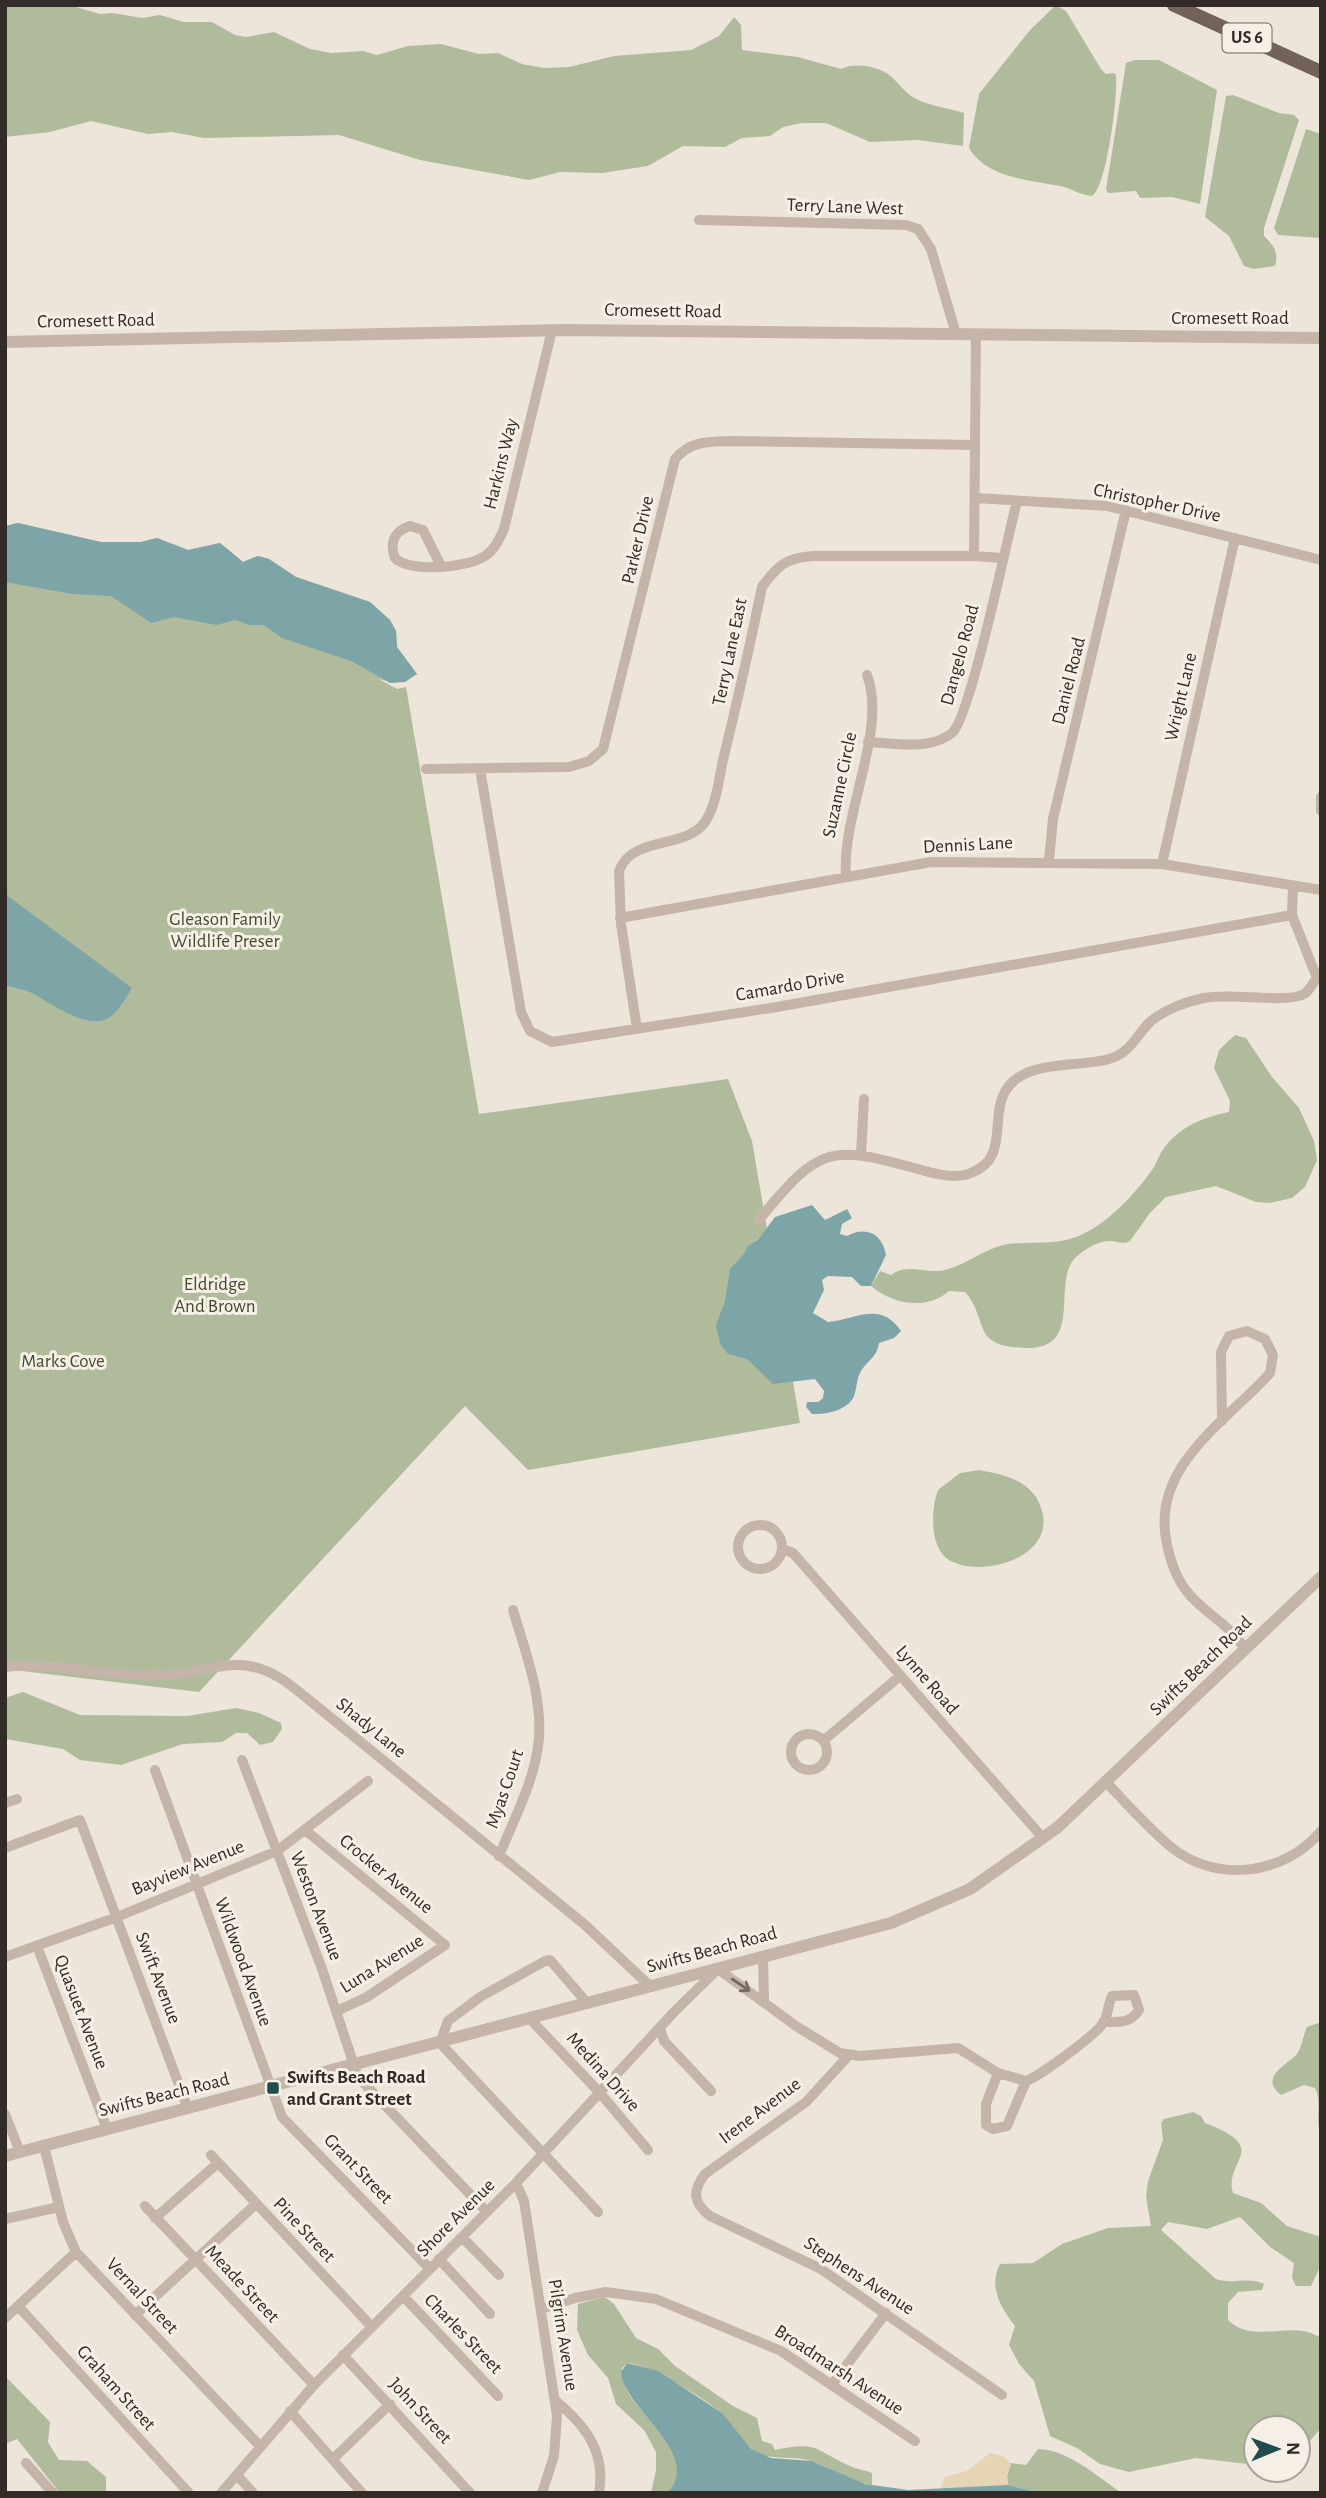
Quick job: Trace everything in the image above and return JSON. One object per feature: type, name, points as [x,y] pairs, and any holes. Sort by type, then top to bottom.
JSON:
[{"type":"main road","name":"US 6","points":[[1174,5],[1321,72]]},
{"type":"street","name":"Terry Lane West","points":[[699,220],[906,225],[919,229],[931,249],[956,334]]},
{"type":"street","name":"Cromesett Road","points":[[5,342],[552,330],[1321,338]]},
{"type":"street","name":"Harkins Way","points":[[441,565],[423,530],[410,526],[397,532],[392,545],[400,563],[412,567],[441,565],[476,561],[492,550],[499,541],[552,330]]},
{"type":"street","points":[[976,334],[974,556],[1002,558]]},
{"type":"street","name":"Parker Drive","points":[[426,769],[569,767],[589,761],[603,749],[676,459],[682,450],[699,442],[731,441],[975,445]]},
{"type":"street","name":"Christopher Drive","points":[[975,498],[1107,506],[1321,560]]},
{"type":"street","name":"Dangelo Road","points":[[868,742],[936,742],[958,726],[1017,501]]},
{"type":"street","name":"Daniel Road","points":[[1049,860],[1053,819],[1126,510]]},
{"type":"street","name":"Wright Lane","points":[[1162,864],[1235,538]]},
{"type":"street","name":"Terry Lane East","points":[[637,1029],[620,918],[617,878],[621,864],[637,850],[690,833],[706,821],[728,741],[762,587],[776,567],[797,557],[812,556],[974,556]]},
{"type":"street","name":"Suzanne Circle","points":[[846,877],[845,846],[868,742],[874,701],[867,675]]},
{"type":"street","name":"Camardo Drive","points":[[480,769],[525,1024],[536,1036],[552,1042],[572,1041],[1292,915]]},
{"type":"street","points":[[1321,797],[1321,811]]},
{"type":"street","name":"Dennis Lane","points":[[620,918],[931,862],[1049,860],[1162,864],[1321,890]]},
{"type":"street","points":[[758,1221],[792,1180],[811,1164],[830,1157],[861,1154],[940,1174],[971,1173],[993,1156],[1001,1101],[1006,1091],[1023,1074],[1111,1059],[1135,1043],[1151,1021],[1172,1009],[1204,998],[1238,994],[1291,999],[1304,994],[1317,978],[1292,915],[1293,886]]},
{"type":"street","points":[[861,1154],[864,1099]]},
{"type":"street","points":[[1222,1421],[1221,1352],[1228,1336],[1247,1331],[1265,1339],[1273,1355],[1270,1373],[1184,1462],[1166,1496],[1164,1527],[1170,1560],[1185,1590],[1236,1633],[1245,1650]]},
{"type":"street","name":"Lynne Road","points":[[762,1524],[777,1532],[782,1549],[775,1564],[758,1569],[743,1561],[738,1545],[746,1530],[762,1524]]},
{"type":"street","name":"Lynne Road","points":[[782,1549],[793,1553],[1043,1839]]},
{"type":"street","name":"Swifts Beach Road","points":[[5,2156],[891,1923],[938,1905],[970,1889],[1043,1839],[1321,1577]]},
{"type":"street","name":"Myas Court","points":[[499,1856],[531,1773],[539,1739],[534,1683],[513,1610]]},
{"type":"street","name":"Shady Lane","points":[[5,1667],[163,1675],[217,1666],[262,1669],[319,1708],[584,1924],[650,1987]]},
{"type":"street","points":[[823,1741],[900,1676]]},
{"type":"street","name":"Weston Avenue","points":[[242,1760],[337,2011],[358,2077],[487,2212]]},
{"type":"street","name":"Wildwood Avenue","points":[[155,1770],[272,2087]]},
{"type":"street","name":"Bayview Avenue","points":[[5,1957],[117,1917],[277,1851],[368,1782]]},
{"type":"street","points":[[1106,1782],[1173,1849],[1198,1863],[1226,1869],[1258,1869],[1287,1860],[1311,1843],[1321,1831]]},
{"type":"street","points":[[5,1803],[17,1799]]},
{"type":"street","name":"Swift Avenue","points":[[5,1848],[80,1820],[188,2109]]},
{"type":"street","name":"Crocker Avenue","points":[[305,1830],[445,1945]]},
{"type":"street","name":"Luna Avenue","points":[[337,2011],[367,1997],[445,1945]]},
{"type":"street","name":"Quasuet Avenue","points":[[37,1946],[107,2129]]},
{"type":"street","points":[[763,1957],[764,2001]]},
{"type":"street","points":[[588,2004],[550,1961],[517,1975],[480,1997],[448,2021],[440,2043],[598,2213]]},
{"type":"street","points":[[718,1969],[796,2026],[840,2053],[958,2048],[998,2073],[1026,2081],[1039,2077],[1097,2032],[1104,2022]]},
{"type":"street","name":"Shore Avenue","points":[[221,2493],[259,2445],[314,2385],[516,2183],[718,1969]]},
{"type":"street","name":"Medina Drive","points":[[530,2019],[600,2093],[648,2150]]},
{"type":"street","points":[[660,2028],[664,2041],[711,2091]]},
{"type":"street","name":"Irene Avenue","points":[[695,2195],[695,2186],[705,2174],[806,2102],[849,2054]]},
{"type":"street","points":[[998,2073],[986,2104],[986,2125],[993,2129],[1007,2126],[1026,2081]]},
{"type":"street","name":"Grant Street","points":[[272,2087],[282,2117],[430,2269]]},
{"type":"street","points":[[5,2113],[20,2152]]},
{"type":"street","name":"Vernal Street","points":[[44,2146],[59,2207],[69,2240],[76,2252],[259,2445]]},
{"type":"street","name":"Pine Street","points":[[155,2218],[215,2159],[372,2327]]},
{"type":"street","name":"Pilgrim Avenue","points":[[516,2183],[524,2201],[556,2402],[555,2451],[542,2493]]},
{"type":"street","name":"Stephens Avenue","points":[[695,2195],[700,2208],[710,2216],[812,2263],[1002,2395]]},
{"type":"street","points":[[135,2315],[194,2258],[256,2204]]},
{"type":"street","name":"Meade Street","points":[[145,2206],[314,2385]]},
{"type":"street","points":[[5,2219],[59,2207]]},
{"type":"street","points":[[461,2237],[499,2275]]},
{"type":"street","points":[[5,2318],[76,2252]]},
{"type":"street","points":[[439,2259],[490,2314]]},
{"type":"street","name":"Broadmarsh Avenue","points":[[541,2309],[592,2294],[617,2292],[645,2296],[760,2340],[833,2383],[915,2441]]},
{"type":"street","name":"Charles Street","points":[[403,2296],[498,2396]]},
{"type":"street","name":"Graham Street","points":[[18,2306],[189,2493]]},
{"type":"street","points":[[833,2383],[886,2313]]},
{"type":"street","name":"John Street","points":[[343,2355],[470,2493]]},
{"type":"street","points":[[556,2402],[578,2421],[593,2440],[601,2467],[599,2493]]},
{"type":"street","points":[[333,2459],[390,2404]]},
{"type":"street","points":[[290,2411],[362,2493]]},
{"type":"street","points":[[26,2463],[53,2493]]},
{"type":"street","points":[[237,2475],[253,2493]]},
{"type":"green space","points":[[5,5],[69,5],[100,14],[113,13],[142,18],[160,15],[184,22],[212,22],[235,35],[246,37],[274,32],[310,49],[331,53],[363,51],[377,55],[408,46],[441,44],[479,54],[498,53],[522,64],[544,68],[569,67],[614,56],[691,50],[719,36],[734,17],[741,25],[742,50],[798,57],[841,69],[858,65],[871,67],[888,74],[916,99],[964,113],[963,146],[918,140],[870,142],[826,123],[802,123],[783,127],[770,136],[742,138],[725,147],[683,146],[648,166],[602,173],[560,172],[529,180],[420,160],[339,135],[204,138],[172,132],[148,134],[91,121],[50,132],[5,137]]},
{"type":"green space","points":[[1056,5],[1066,11],[1101,69],[1106,74],[1116,75],[1107,159],[1092,196],[998,172],[986,166],[969,148],[979,94],[1030,30]]},
{"type":"green space","points":[[1135,60],[1159,60],[1217,90],[1200,204],[1172,197],[1140,198],[1136,191],[1108,193],[1106,190],[1126,63]]},
{"type":"green space","points":[[1233,95],[1279,113],[1294,115],[1299,120],[1264,228],[1264,236],[1276,253],[1275,266],[1254,269],[1244,266],[1229,236],[1205,217],[1226,96]]},
{"type":"green space","points":[[1306,129],[1321,134],[1321,238],[1278,235],[1274,228]]},
{"type":"green space","points":[[18,523],[101,542],[141,542],[157,538],[188,550],[220,543],[243,562],[258,556],[269,559],[296,577],[370,602],[390,620],[396,631],[397,647],[417,674],[398,681],[379,679],[397,689],[406,687],[479,1114],[728,1079],[752,1141],[800,1423],[528,1470],[465,1406],[199,1692],[5,1669],[5,526]]},
{"type":"green space","points":[[1235,1035],[1246,1038],[1272,1077],[1299,1108],[1314,1141],[1317,1160],[1305,1187],[1292,1198],[1270,1203],[1256,1202],[1216,1186],[1166,1197],[1150,1213],[1130,1241],[1101,1242],[1076,1257],[1069,1268],[1066,1282],[1061,1327],[1055,1338],[1044,1346],[1025,1348],[1001,1345],[993,1341],[983,1329],[974,1305],[965,1292],[949,1291],[930,1301],[910,1303],[889,1297],[871,1286],[880,1271],[891,1275],[908,1269],[938,1271],[956,1266],[999,1246],[1063,1241],[1091,1230],[1138,1189],[1163,1150],[1178,1133],[1202,1120],[1229,1112],[1230,1101],[1214,1068],[1219,1050]]},
{"type":"green space","points":[[979,1470],[1009,1477],[1026,1486],[1038,1501],[1043,1527],[1037,1541],[1027,1552],[996,1565],[979,1567],[963,1565],[942,1554],[935,1537],[933,1517],[938,1490],[960,1473]]},
{"type":"green space","points":[[23,1692],[80,1715],[187,1716],[236,1708],[259,1713],[281,1723],[282,1729],[273,1742],[260,1745],[247,1733],[236,1733],[222,1742],[183,1744],[121,1765],[80,1760],[63,1749],[5,1739],[5,1698]]},
{"type":"green space","points":[[1321,2022],[1321,2135],[1315,2088],[1304,2085],[1281,2095],[1275,2089],[1273,2078],[1298,2052],[1307,2027]]},
{"type":"green space","points":[[1193,2112],[1201,2116],[1205,2123],[1237,2140],[1241,2155],[1234,2172],[1233,2193],[1261,2203],[1287,2226],[1321,2237],[1321,2265],[1311,2286],[1296,2286],[1292,2278],[1294,2263],[1270,2247],[1240,2217],[1207,2229],[1168,2222],[1161,2230],[1216,2279],[1264,2284],[1262,2290],[1238,2292],[1228,2303],[1228,2320],[1250,2331],[1298,2330],[1321,2338],[1321,2428],[1312,2439],[1312,2414],[1242,2414],[1242,2463],[1196,2458],[1129,2472],[1100,2464],[1077,2448],[1050,2436],[1034,2381],[1019,2364],[1009,2345],[1015,2326],[998,2297],[995,2281],[1000,2264],[1033,2263],[1062,2244],[1108,2228],[1151,2226],[1146,2197],[1148,2181],[1163,2140],[1161,2123],[1164,2119]]},
{"type":"green space","points":[[605,2297],[614,2304],[636,2338],[658,2349],[675,2366],[733,2406],[757,2418],[762,2441],[772,2444],[775,2450],[800,2446],[815,2448],[850,2466],[872,2473],[872,2485],[855,2481],[808,2460],[758,2453],[747,2446],[717,2409],[663,2376],[627,2363],[622,2368],[624,2384],[630,2396],[663,2436],[677,2465],[676,2479],[667,2493],[651,2493],[656,2470],[656,2452],[644,2430],[616,2404],[608,2378],[588,2355],[577,2330],[578,2304]]},
{"type":"green space","points":[[5,2376],[50,2422],[48,2442],[59,2460],[87,2461],[106,2477],[106,2493],[60,2493],[17,2439],[5,2444]]},
{"type":"green space","points":[[1038,2449],[1072,2459],[1122,2493],[1041,2493],[1008,2485],[1007,2476],[1011,2463],[1026,2465]]},
{"type":"sand","points":[[990,2453],[1003,2456],[1011,2463],[1007,2476],[1008,2485],[940,2489],[945,2477],[967,2471]]},
{"type":"water","points":[[18,523],[101,542],[141,542],[157,538],[188,550],[220,543],[243,562],[258,556],[269,559],[296,577],[370,602],[390,620],[396,631],[397,647],[417,674],[405,682],[390,683],[351,661],[282,638],[264,625],[249,625],[235,620],[217,625],[174,617],[151,623],[111,596],[72,594],[5,582],[5,526]]},
{"type":"water","points":[[5,894],[132,988],[112,1015],[100,1021],[90,1021],[58,1008],[26,990],[5,985]]},
{"type":"water","points":[[812,1205],[825,1220],[847,1209],[852,1218],[842,1224],[840,1234],[872,1234],[881,1241],[886,1255],[871,1286],[861,1286],[852,1277],[828,1276],[822,1280],[824,1290],[813,1313],[828,1322],[876,1314],[885,1316],[901,1331],[894,1338],[879,1343],[860,1374],[849,1404],[818,1414],[812,1414],[806,1407],[807,1402],[818,1402],[823,1398],[824,1391],[815,1379],[773,1384],[747,1359],[728,1354],[720,1344],[716,1325],[725,1301],[730,1269],[748,1246],[758,1240],[775,1217]]},
{"type":"water","points":[[627,2363],[658,2371],[707,2403],[723,2414],[751,2449],[771,2458],[812,2461],[865,2484],[908,2490],[1008,2485],[1041,2493],[667,2493],[676,2478],[676,2463],[659,2431],[625,2386],[621,2372]]},
{"type":"place","name":"Swifts Beach Road and Grant Street","points":[[273,2088]]},
{"type":"park label","name":"Gleason Family Wildlife Preser","points":[[225,930]]},
{"type":"park label","name":"Eldridge And Brown","points":[[215,1295]]},
{"type":"park label","name":"Marks Cove","points":[[63,1361]]}]
